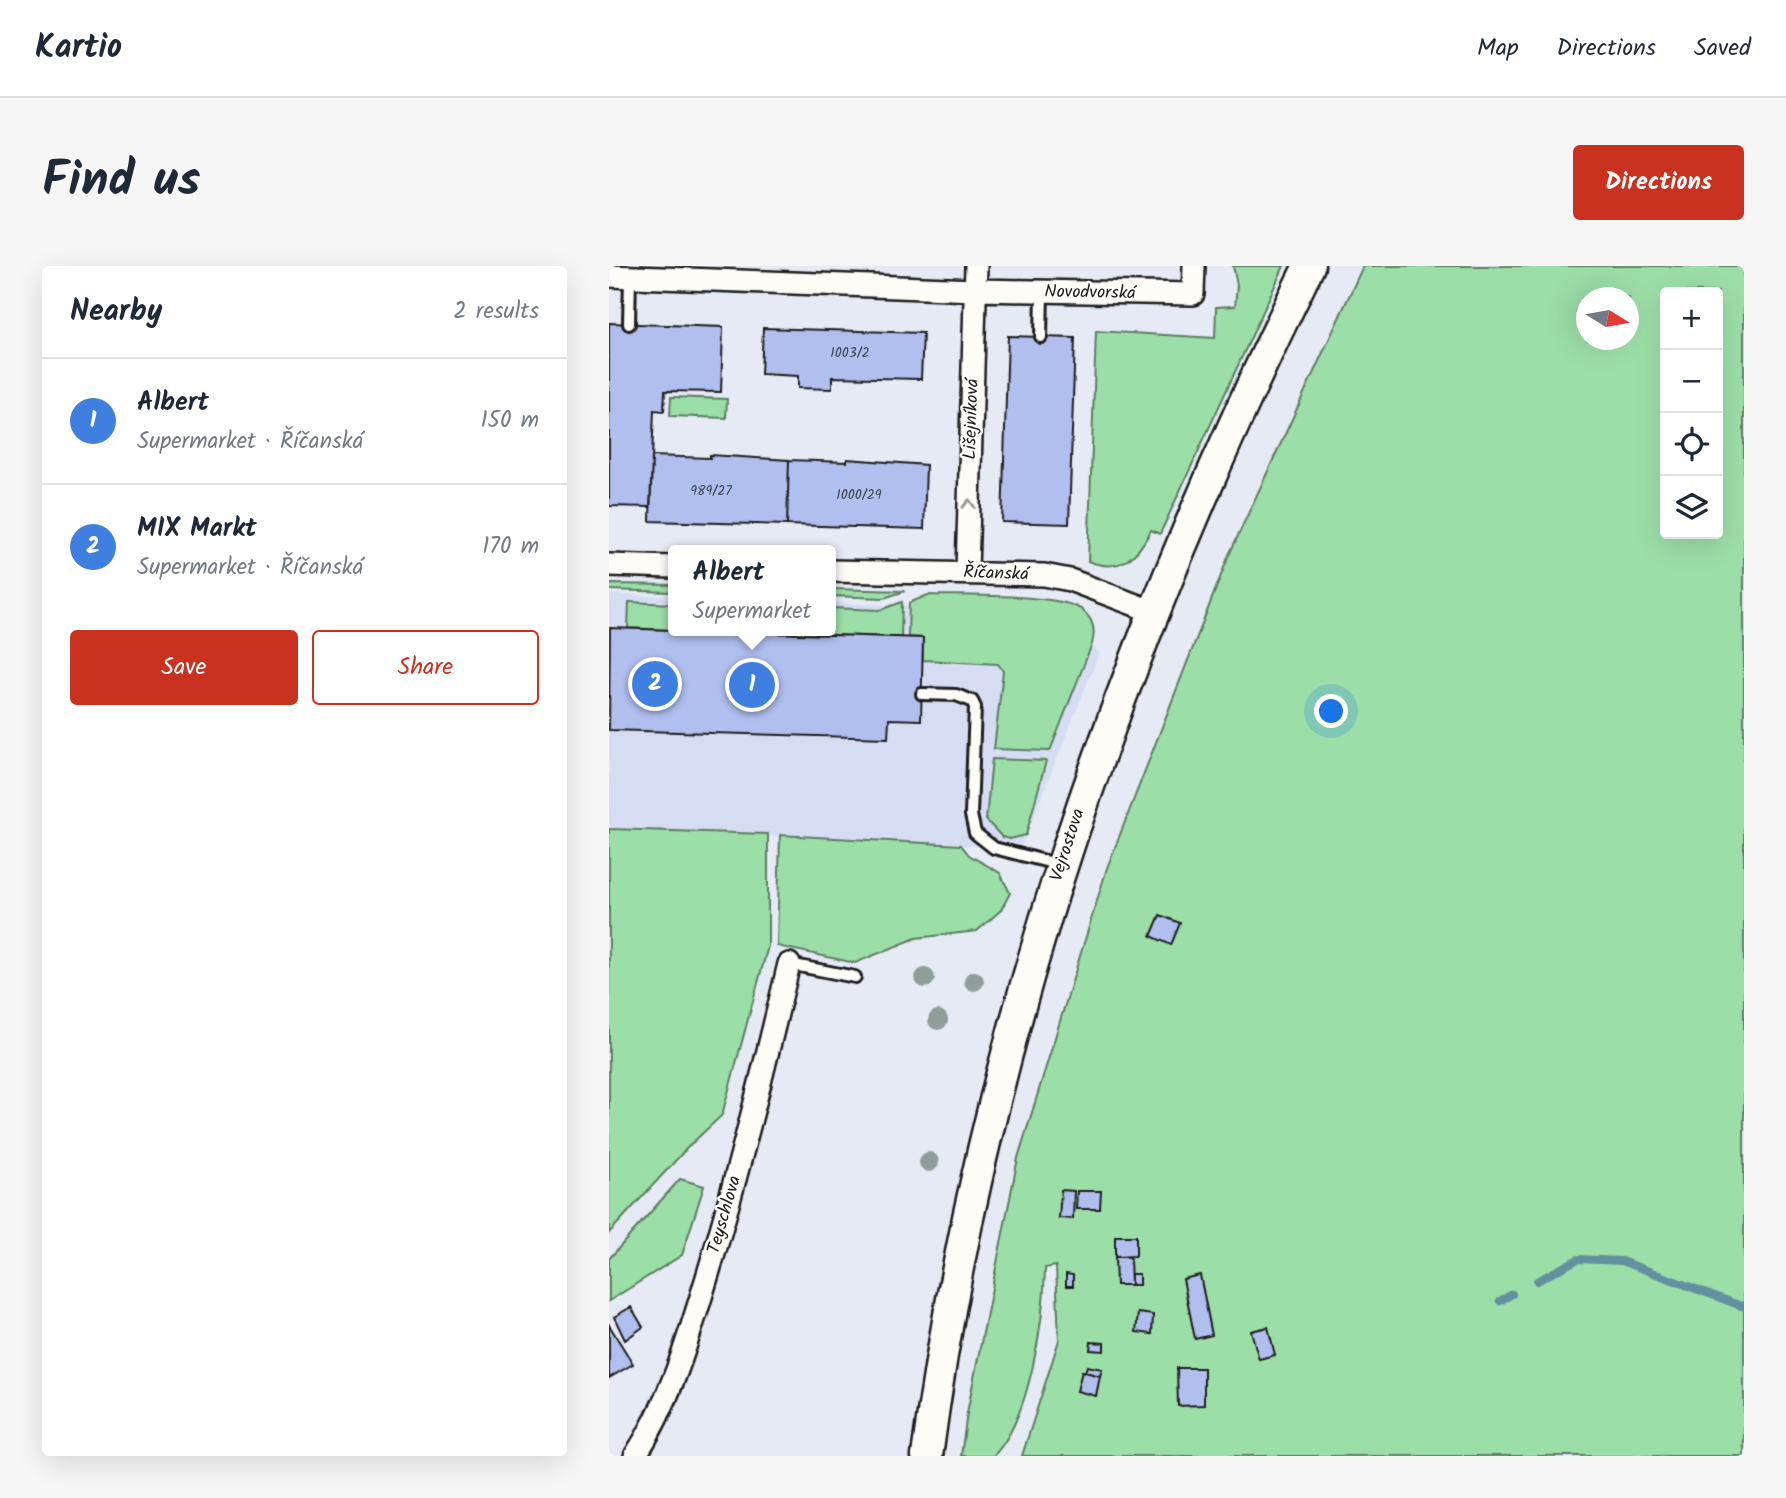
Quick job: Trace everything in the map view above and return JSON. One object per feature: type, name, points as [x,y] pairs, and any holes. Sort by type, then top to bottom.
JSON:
[{"type":"street","name":"Lišejníková","points":[[967,572],[976,266]]},
{"type":"street","name":"Novodvorská","points":[[609,275],[975,290],[1193,294],[1195,266]]},
{"type":"street","name":"Vejrostova","points":[[927,1456],[954,1285],[979,1162],[1004,1062],[1061,865],[1093,769],[1154,612],[1243,401],[1309,266]]},
{"type":"street","points":[[609,565],[668,567]]},
{"type":"street","name":"Říčanská","points":[[836,571],[1044,575],[1070,580],[1154,612]]},
{"type":"street","name":"Teyschlova","points":[[635,1456],[656,1425],[689,1337],[759,1092],[789,964]]},
{"type":"lane","points":[[629,324],[631,276]]},
{"type":"lane","points":[[1041,337],[1042,292]]},
{"type":"lane","points":[[922,694],[965,697],[972,701],[975,707],[971,815],[975,834],[994,848],[1061,865]]},
{"type":"lane","points":[[789,964],[855,977]]},
{"type":"shaded area","points":[[609,594],[668,597],[668,636],[836,636],[836,603],[1046,611],[1100,652],[1021,848],[609,829]]},
{"type":"green space","points":[[1233,266],[1284,266],[1160,534],[1151,530],[1134,555],[1119,564],[1100,565],[1088,561],[1096,331],[1215,338],[1216,307],[1235,306],[1237,285]]},
{"type":"green space","points":[[1363,266],[1744,266],[1744,1456],[1022,1456],[1059,1340],[1056,1266],[1045,1268],[1042,1314],[1033,1368],[1017,1419],[1006,1440],[993,1456],[961,1456],[967,1413],[1018,1158],[1107,868],[1229,555]]},
{"type":"green space","points":[[671,397],[727,399],[726,418],[670,416]]},
{"type":"green space","points":[[609,584],[668,585],[668,592],[609,590]]},
{"type":"green space","points":[[836,589],[905,591],[884,598],[836,596]]},
{"type":"green space","points":[[928,595],[1032,598],[1070,605],[1082,610],[1089,617],[1094,629],[1092,644],[1050,751],[994,749],[1003,671],[998,664],[923,660],[923,638],[908,637],[909,603]]},
{"type":"green space","points":[[629,602],[668,604],[668,630],[628,628]]},
{"type":"green space","points":[[902,602],[901,637],[836,635],[836,608],[880,610]]},
{"type":"green space","points":[[992,759],[1046,761],[1026,835],[1010,839],[1002,837],[986,820]]},
{"type":"green space","points":[[609,829],[768,834],[768,946],[722,1115],[688,1147],[609,1233]]},
{"type":"green space","points":[[780,835],[961,845],[969,855],[1000,873],[1010,893],[1001,910],[977,931],[916,938],[855,963],[777,946]]},
{"type":"green space","points":[[680,1179],[704,1186],[682,1255],[609,1301],[609,1259]]},
{"type":"building","points":[[609,323],[723,327],[721,392],[665,391],[664,411],[654,410],[650,507],[609,506]]},
{"type":"building","points":[[763,328],[923,333],[921,379],[832,377],[832,389],[798,388],[798,376],[761,374]]},
{"type":"building","points":[[1008,336],[1075,338],[1069,524],[1002,522]]},
{"type":"building","points":[[710,455],[789,460],[787,525],[650,521],[652,456],[710,458]]},
{"type":"building","points":[[847,459],[926,465],[924,529],[787,525],[789,460],[847,462]]},
{"type":"building","points":[[610,628],[668,630],[668,636],[923,638],[921,720],[889,719],[888,738],[609,730]]},
{"type":"building","points":[[1160,915],[1180,923],[1171,945],[1151,936]]},
{"type":"building","points":[[1061,1190],[1074,1191],[1073,1219],[1059,1218]]},
{"type":"building","points":[[1077,1191],[1101,1191],[1100,1209],[1076,1209]]},
{"type":"building","points":[[1115,1236],[1136,1236],[1136,1256],[1115,1257]]},
{"type":"building","points":[[1115,1257],[1130,1257],[1131,1285],[1116,1285]]},
{"type":"building","points":[[1066,1274],[1073,1275],[1073,1286],[1066,1286]]},
{"type":"building","points":[[1131,1274],[1139,1274],[1139,1285],[1131,1285]]},
{"type":"building","points":[[1200,1275],[1212,1335],[1195,1339],[1183,1279]]},
{"type":"building","points":[[631,1307],[643,1327],[625,1340],[614,1317]]},
{"type":"building","points":[[1138,1313],[1153,1315],[1152,1334],[1136,1332]]},
{"type":"building","points":[[609,1325],[633,1364],[609,1378]]},
{"type":"building","points":[[1268,1327],[1275,1355],[1259,1359],[1251,1331]]},
{"type":"building","points":[[1091,1342],[1104,1343],[1104,1351],[1090,1350]]},
{"type":"building","points":[[1087,1366],[1102,1369],[1100,1376],[1085,1372]]},
{"type":"building","points":[[1177,1368],[1204,1368],[1204,1405],[1178,1406]]},
{"type":"building","points":[[1082,1371],[1100,1376],[1096,1396],[1077,1391]]},
{"type":"waterway","points":[[1537,1281],[1578,1259],[1622,1261],[1744,1307]]},
{"type":"waterway","points":[[1500,1301],[1512,1294]]},
{"type":"place","name":"MIX Markt","points":[[655,684]]},
{"type":"place","name":"Albert","points":[[752,685]]}]
